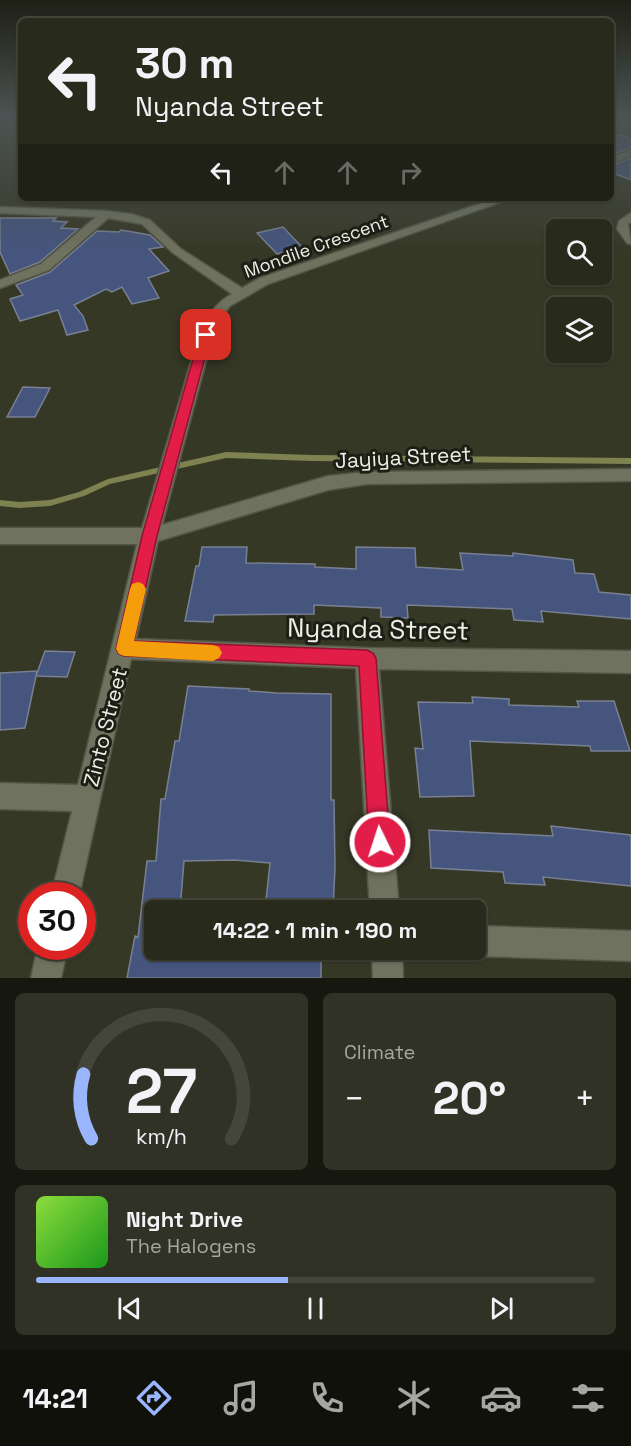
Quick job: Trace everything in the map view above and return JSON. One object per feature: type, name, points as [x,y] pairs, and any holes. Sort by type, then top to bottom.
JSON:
[{"type":"street","name":"Mondile Crescent","points":[[240,293],[264,281],[498,201]]},
{"type":"street","points":[[0,210],[132,217],[146,222],[177,251],[240,293]]},
{"type":"street","points":[[0,284],[45,267],[106,214]]},
{"type":"street","points":[[631,216],[623,223],[623,229],[631,241]]},
{"type":"street","name":"Zinto Street","points":[[68,882],[150,536],[206,335],[213,319],[225,303],[240,293]]},
{"type":"street","name":"Jayiya Street","points":[[0,536],[150,536],[328,483],[367,478],[631,475]]},
{"type":"street","name":"Nyanda Street","points":[[124,649],[367,658],[631,662]]},
{"type":"street","points":[[367,658],[383,900]]},
{"type":"street","points":[[0,796],[87,798]]},
{"type":"street","points":[[486,941],[631,946]]},
{"type":"street","points":[[46,978],[50,960]]},
{"type":"street","points":[[387,960],[388,978]]},
{"type":"building","points":[[631,162],[631,180],[614,174],[614,164]]},
{"type":"building","points":[[0,218],[56,218],[53,221],[67,222],[61,228],[78,229],[40,262],[10,274],[0,252]]},
{"type":"building","points":[[283,227],[302,247],[277,254],[257,233]]},
{"type":"building","points":[[121,230],[150,235],[163,247],[149,249],[169,271],[148,278],[159,298],[132,304],[122,287],[112,292],[106,289],[74,305],[83,316],[88,330],[67,335],[58,310],[20,321],[10,299],[23,295],[16,285],[50,272],[97,231],[119,232]]},
{"type":"building","points":[[23,387],[50,388],[35,417],[7,417]]},
{"type":"building","points":[[202,547],[247,547],[246,563],[315,564],[315,567],[356,569],[356,547],[415,548],[416,567],[463,570],[460,553],[513,556],[513,553],[573,560],[575,573],[594,574],[599,592],[631,595],[631,619],[541,611],[543,622],[514,620],[512,609],[407,605],[408,618],[381,617],[381,608],[314,605],[314,614],[214,615],[213,622],[185,621]]},
{"type":"building","points":[[45,651],[75,652],[67,677],[36,676]]},
{"type":"building","points":[[37,671],[25,728],[0,730],[0,673]]},
{"type":"building","points":[[188,686],[277,693],[331,694],[331,800],[334,800],[335,868],[333,900],[266,900],[270,863],[234,860],[184,861],[181,900],[144,900],[144,960],[321,960],[321,978],[127,978],[135,936],[138,937],[147,861],[156,861],[161,799],[165,799],[175,741],[179,741]]},
{"type":"building","points":[[472,697],[509,699],[509,705],[579,707],[577,701],[614,701],[630,751],[591,751],[590,746],[470,741],[474,796],[420,797],[415,748],[423,749],[418,702],[473,703]]},
{"type":"building","points":[[551,826],[631,835],[631,886],[543,877],[545,885],[505,883],[503,872],[431,868],[429,830],[553,836]]},
{"type":"waterway","points":[[0,503],[19,505],[50,503],[81,494],[108,482],[226,455],[631,461]]},
{"type":"slow traffic","points":[[138,589],[124,649],[213,653]]},
{"type":"route","points":[[206,335],[150,536],[124,649],[367,658],[380,842]]}]
